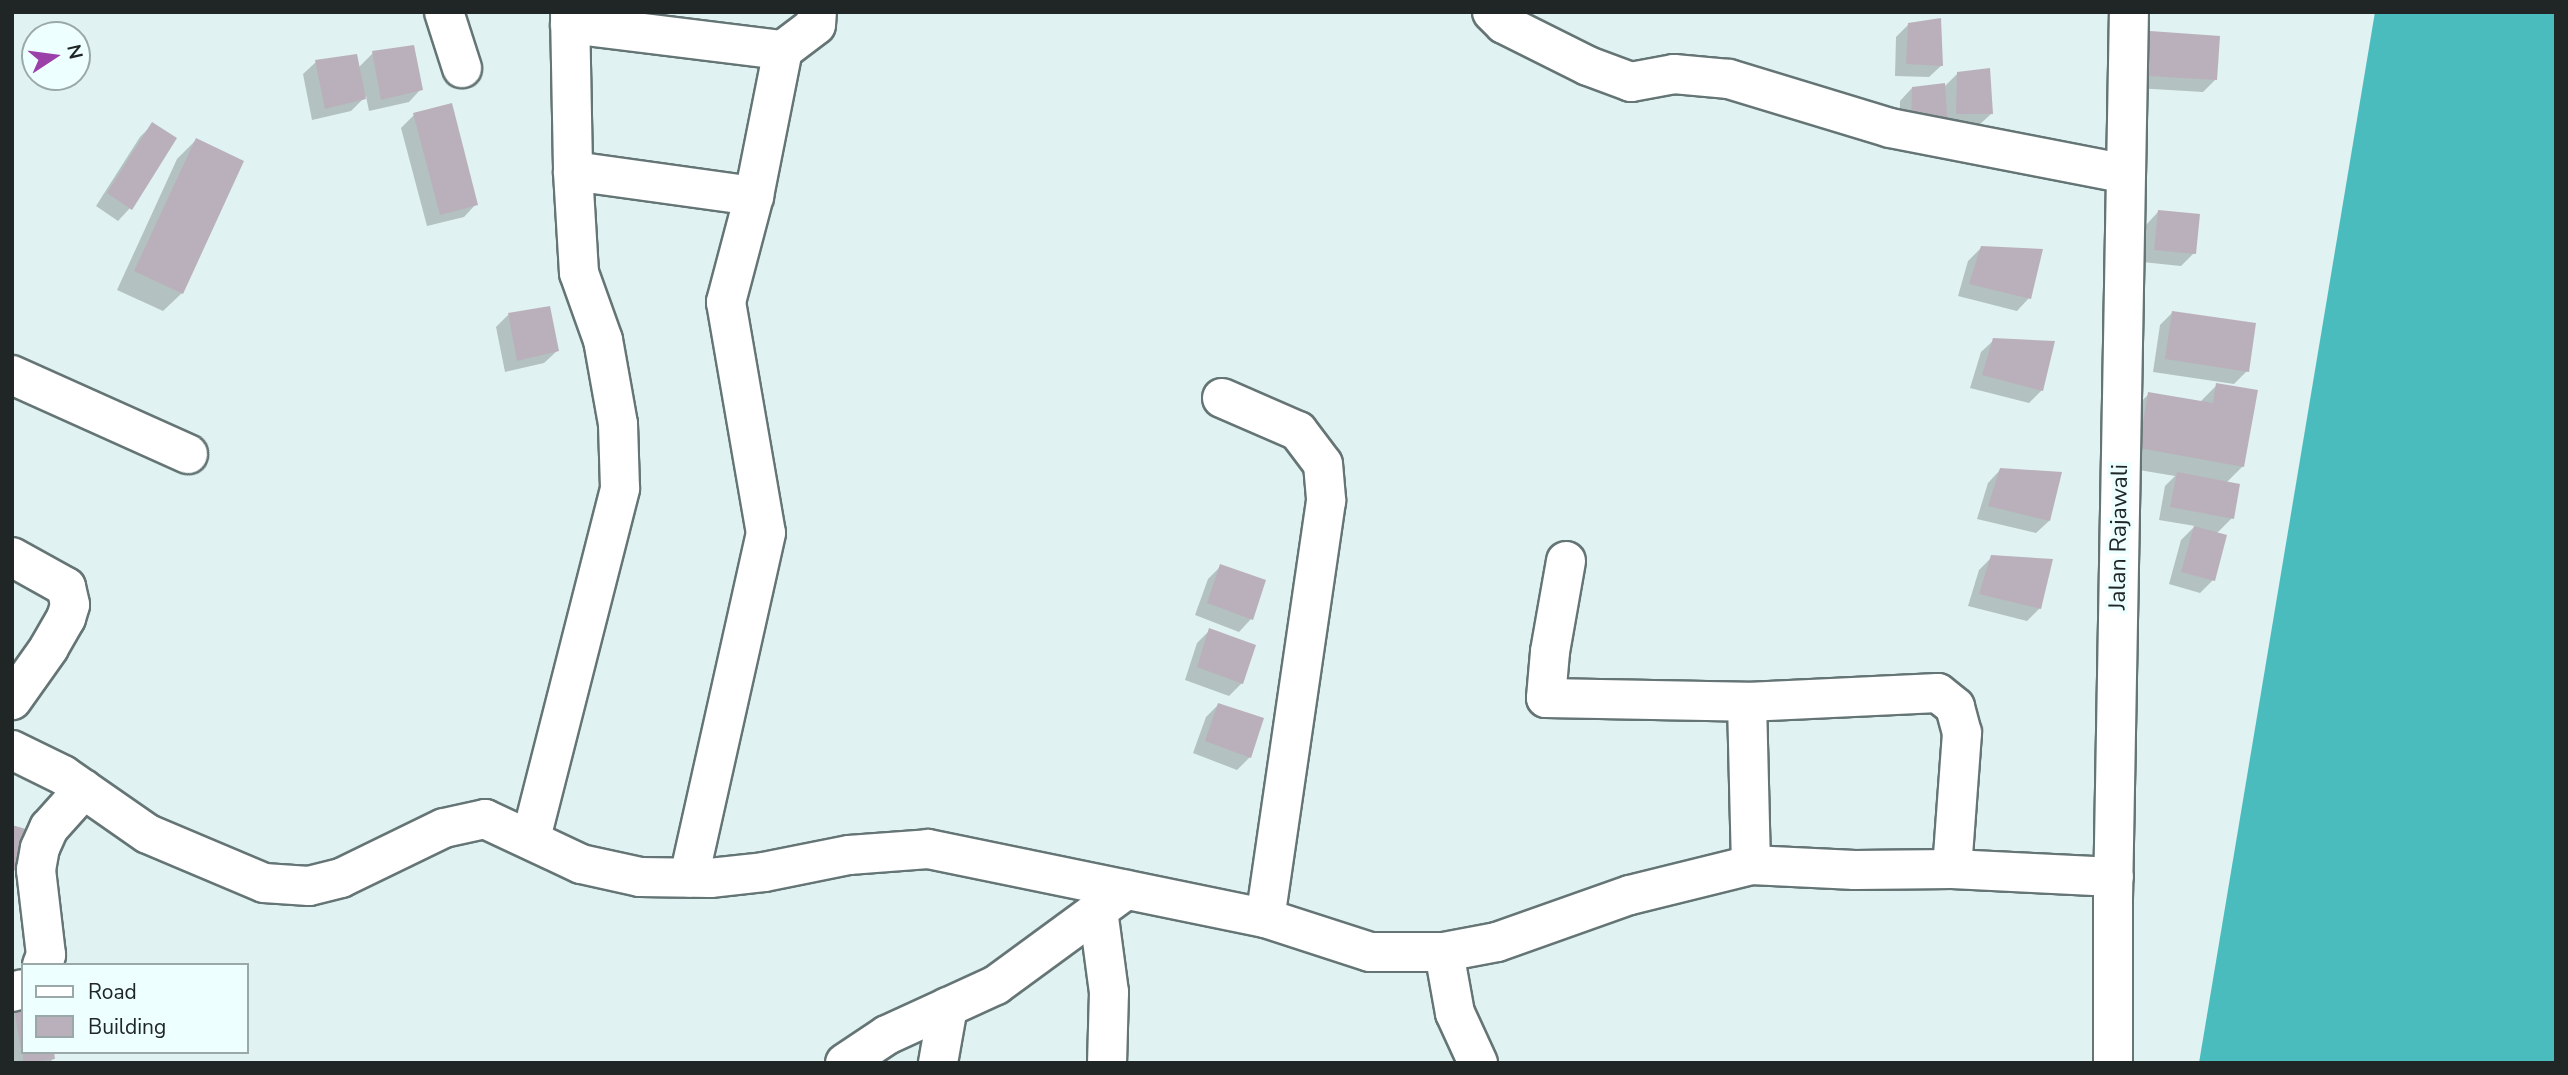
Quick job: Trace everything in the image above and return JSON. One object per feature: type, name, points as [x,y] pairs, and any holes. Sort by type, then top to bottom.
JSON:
[{"type":"street","points":[[444,12],[463,68]]},
{"type":"street","points":[[689,878],[766,533],[726,302],[754,196],[783,50],[816,25],[817,12]]},
{"type":"street","points":[[1492,12],[1504,24],[1631,82],[1674,75],[1729,79],[1890,128],[2126,174]]},
{"type":"street","name":"Jalan Rajawali","points":[[2113,1063],[2129,12]]},
{"type":"street","points":[[531,838],[620,488],[618,424],[603,341],[579,273],[573,171],[570,18],[783,50]]},
{"type":"street","points":[[573,171],[754,196]]},
{"type":"street","points":[[12,375],[188,454]]},
{"type":"street","points":[[1222,398],[1298,431],[1323,464],[1326,500],[1265,918]]},
{"type":"street","points":[[12,557],[66,587],[70,605],[66,618],[49,648],[12,700]]},
{"type":"street","points":[[1566,561],[1546,698],[1746,702],[1938,693],[1955,707],[1962,733],[1952,869]]},
{"type":"street","points":[[1746,702],[1751,865]]},
{"type":"street","points":[[12,750],[63,775],[148,834],[264,883],[309,886],[341,878],[444,828],[485,819],[531,838],[581,864],[640,877],[689,878],[764,872],[849,855],[928,849],[1112,900],[1265,918],[1370,952],[1444,952],[1497,942],[1630,895],[1751,865],[1855,870],[1952,869],[2114,877]]},
{"type":"street","points":[[43,963],[46,955],[36,870],[40,848],[49,828],[84,789]]},
{"type":"street","points":[[845,1063],[887,1035],[996,985],[1112,900]]},
{"type":"street","points":[[1107,1063],[1112,900]]},
{"type":"street","points":[[1444,952],[1455,1013],[1478,1063]]},
{"type":"street","points":[[937,1063],[948,1007]]},
{"type":"shaded area","points":[[2375,12],[2556,12],[2556,1063],[2199,1063]]},
{"type":"building","points":[[1941,18],[1943,66],[1906,64],[1908,23]]},
{"type":"building","points":[[2150,31],[2220,36],[2217,80],[2148,76]]},
{"type":"building","points":[[414,45],[423,90],[381,100],[372,51]]},
{"type":"building","points":[[357,54],[366,99],[325,109],[315,60]]},
{"type":"building","points":[[1990,68],[1993,114],[1956,114],[1957,72]]},
{"type":"building","points":[[1945,83],[1948,129],[1911,128],[1912,87]]},
{"type":"building","points":[[452,103],[478,205],[440,215],[413,113]]},
{"type":"building","points":[[152,122],[177,138],[132,210],[107,193]]},
{"type":"building","points":[[196,138],[244,161],[183,294],[134,271]]},
{"type":"building","points":[[2158,210],[2200,214],[2196,254],[2154,250]]},
{"type":"building","points":[[1981,246],[2043,249],[2031,299],[1969,284]]},
{"type":"building","points":[[550,306],[559,351],[517,361],[508,313]]},
{"type":"building","points":[[2172,311],[2256,323],[2249,372],[2165,359]]},
{"type":"building","points":[[1993,338],[2055,341],[2043,391],[1982,375]]},
{"type":"building","points":[[2216,383],[2258,390],[2244,467],[2139,448],[2148,392],[2213,403]]},
{"type":"building","points":[[2000,468],[2062,472],[2050,521],[1988,506]]},
{"type":"building","points":[[2177,472],[2240,484],[2234,519],[2170,507]]},
{"type":"building","points":[[2194,526],[2227,535],[2215,581],[2181,572]]},
{"type":"building","points":[[1991,555],[2053,559],[2041,609],[1979,594]]},
{"type":"building","points":[[1220,564],[1266,580],[1253,620],[1207,603]]},
{"type":"building","points":[[1209,628],[1256,645],[1243,684],[1197,667]]},
{"type":"building","points":[[1218,703],[1264,718],[1251,758],[1205,741]]},
{"type":"building","points":[[12,825],[29,830],[16,871],[12,870]]},
{"type":"building","points":[[21,1007],[21,1050],[14,1008]]},
{"type":"building","points":[[23,1054],[54,1054],[55,1059],[23,1063]]}]
